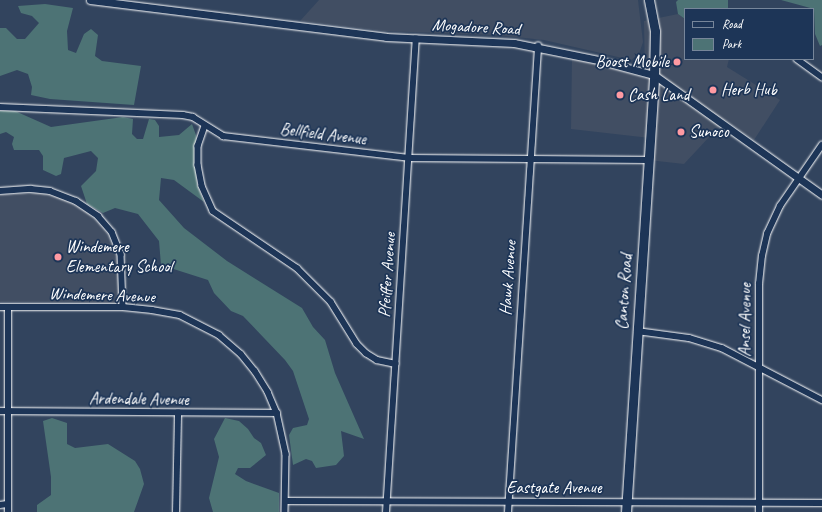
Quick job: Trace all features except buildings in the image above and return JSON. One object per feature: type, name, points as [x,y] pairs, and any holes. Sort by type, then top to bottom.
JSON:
[{"type":"main road","name":"Canton Road","points":[[626,507],[654,75],[655,31],[649,0]]},
{"type":"street","name":"Mogadore Road","points":[[90,0],[416,40],[538,46],[654,75],[799,177],[822,195]]},
{"type":"street","name":"Pfeiffer Avenue","points":[[386,512],[416,40]]},
{"type":"street","name":"Hawk Avenue","points":[[508,512],[538,46]]},
{"type":"street","points":[[798,60],[822,77]]},
{"type":"street","name":"Bellfield Avenue","points":[[0,107],[182,115],[193,117],[223,136],[409,158],[648,160]]},
{"type":"street","points":[[205,126],[198,146],[198,165],[202,186],[213,211],[298,268],[331,302],[357,344],[366,353],[377,360],[396,364]]},
{"type":"street","name":"Ansel Avenue","points":[[759,512],[759,367],[762,256],[772,223],[799,177],[822,145]]},
{"type":"street","points":[[0,191],[31,189],[50,191],[76,201],[98,216],[112,232],[121,254],[123,307]]},
{"type":"street","name":"Windemere Avenue","points":[[0,307],[123,307],[180,315],[222,337],[255,370],[268,392],[277,414],[286,449],[285,512]]},
{"type":"street","points":[[8,308],[8,512]]},
{"type":"street","points":[[637,331],[666,334],[705,342],[759,367],[822,400]]},
{"type":"street","name":"Ardendale Avenue","points":[[0,411],[277,414]]},
{"type":"street","points":[[176,512],[178,414]]},
{"type":"street","name":"Eastgate Avenue","points":[[286,501],[509,502],[626,507],[759,503],[822,504]]},
{"type":"street","points":[[0,504],[7,504]]},
{"type":"shaded area","points":[[319,0],[638,0],[643,42],[639,54],[631,60],[544,40],[497,35],[384,31],[300,21]]},
{"type":"shaded area","points":[[678,14],[684,18],[684,60],[729,60],[727,67],[780,100],[754,140],[725,120],[684,164],[648,160],[650,138],[571,129],[572,56],[645,78],[644,21]]},
{"type":"shaded area","name":"Windemere Elementary School","points":[[39,193],[62,198],[86,211],[104,228],[114,247],[120,267],[118,303],[0,302],[0,195]]},
{"type":"green space","points":[[678,0],[728,0],[728,8],[684,8],[684,18],[678,14],[676,2]]},
{"type":"green space","points":[[781,0],[822,0],[822,45],[820,46],[815,34],[814,8]]},
{"type":"green space","points":[[45,4],[73,8],[67,31],[68,50],[76,53],[84,34],[91,29],[98,35],[95,56],[102,61],[141,66],[134,105],[50,99],[31,95],[32,87],[28,74],[17,70],[0,76],[0,28],[6,28],[17,39],[25,39],[39,23],[32,16],[21,13],[18,6]]},
{"type":"green space","points":[[0,111],[15,111],[51,127],[123,117],[133,119],[132,134],[137,139],[143,139],[149,119],[155,120],[159,126],[159,137],[179,135],[192,124],[197,138],[195,153],[197,184],[204,202],[174,180],[161,178],[159,200],[184,228],[227,261],[302,308],[313,327],[325,340],[335,373],[364,439],[341,431],[344,456],[336,465],[316,468],[312,461],[306,459],[293,465],[289,435],[293,428],[307,425],[309,419],[293,371],[285,360],[243,316],[231,311],[214,293],[208,280],[161,265],[159,241],[138,214],[115,208],[103,213],[87,204],[81,186],[96,171],[98,158],[91,151],[64,158],[61,174],[56,176],[43,170],[43,156],[39,150],[14,150],[12,144],[14,137],[6,132],[0,134]]},
{"type":"green space","points":[[52,418],[67,423],[67,444],[75,448],[108,444],[135,461],[140,469],[144,484],[134,512],[37,512],[37,505],[51,495],[51,477],[43,421]]},
{"type":"green space","points":[[225,418],[239,421],[248,429],[254,438],[261,443],[266,455],[250,468],[238,468],[235,474],[246,481],[279,493],[279,512],[213,512],[209,498],[219,457],[214,439]]},
{"type":"place","name":"Boost Mobile","points":[[677,62]]},
{"type":"place","name":"Herb Hub","points":[[713,90]]},
{"type":"place","name":"Cash Land","points":[[620,95]]},
{"type":"place","name":"Sunoco","points":[[681,132]]},
{"type":"place","name":"Windemere Elementary School","points":[[58,257]]}]
